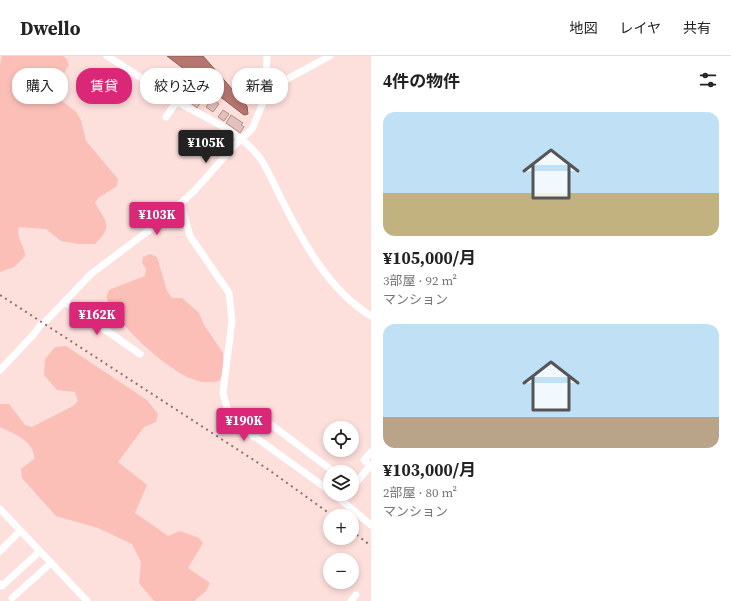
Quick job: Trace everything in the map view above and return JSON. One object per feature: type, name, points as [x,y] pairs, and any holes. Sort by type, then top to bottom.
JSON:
[{"type":"street","points":[[107,56],[140,77]]},
{"type":"street","points":[[266,68],[267,56]]},
{"type":"street","points":[[288,79],[330,56]]},
{"type":"street","points":[[166,117],[175,104]]},
{"type":"street","points":[[183,104],[215,121],[243,139],[262,161],[295,225],[321,267],[351,302],[371,316]]},
{"type":"street","points":[[0,370],[34,334],[42,323],[45,322],[92,274],[182,203],[234,146],[252,129],[262,104]]},
{"type":"street","points":[[182,203],[190,236],[229,293],[232,321],[223,393],[228,411],[236,424],[323,486]]},
{"type":"street","points":[[65,302],[140,354]]},
{"type":"street","points":[[254,437],[265,420],[325,465]]},
{"type":"street","points":[[359,479],[371,466],[364,460],[371,452]]},
{"type":"street","points":[[349,501],[371,526]]},
{"type":"street","points":[[0,509],[39,552],[87,601]]},
{"type":"street","points":[[0,551],[20,531]]},
{"type":"street","points":[[0,584],[2,586],[39,552]]},
{"type":"street","points":[[12,598],[51,563]]},
{"type":"shaded area","points":[[2,56],[63,56],[66,58],[69,65],[67,68],[12,68],[12,104],[66,104],[76,112],[81,120],[86,141],[118,179],[117,186],[98,198],[95,203],[103,215],[106,228],[101,238],[95,244],[78,244],[61,241],[46,229],[19,227],[18,234],[25,252],[25,256],[14,267],[0,272],[0,65]]},
{"type":"shaded area","points":[[167,56],[203,56],[214,68],[183,68]]},
{"type":"shaded area","points":[[224,80],[232,89],[232,104],[245,104],[247,106],[248,114],[244,115],[224,100]]},
{"type":"shaded area","points":[[150,254],[157,257],[167,291],[172,298],[182,298],[199,313],[204,325],[223,353],[223,374],[219,381],[198,381],[166,364],[126,327],[117,316],[106,297],[109,290],[145,276],[146,269],[142,263],[143,257]]},
{"type":"shaded area","points":[[66,346],[147,400],[158,414],[156,422],[144,427],[118,462],[147,485],[135,513],[168,536],[180,531],[199,538],[203,543],[188,568],[210,583],[206,591],[194,601],[154,601],[139,583],[141,562],[132,544],[98,528],[56,516],[22,478],[21,469],[34,459],[33,453],[31,447],[23,439],[0,427],[0,404],[9,404],[25,425],[32,427],[73,406],[78,401],[75,392],[57,390],[44,375],[45,359],[55,347]]},
{"type":"building","points":[[192,104],[200,104],[197,108]]},
{"type":"building","points":[[208,104],[219,104],[213,112],[206,107]]},
{"type":"building","points":[[223,110],[229,114],[224,121],[218,117]]},
{"type":"building","points":[[231,115],[243,123],[241,125],[244,127],[240,133],[226,123]]},
{"type":"railway","points":[[0,295],[269,470],[323,509]]},
{"type":"railway","points":[[359,537],[371,546]]}]
